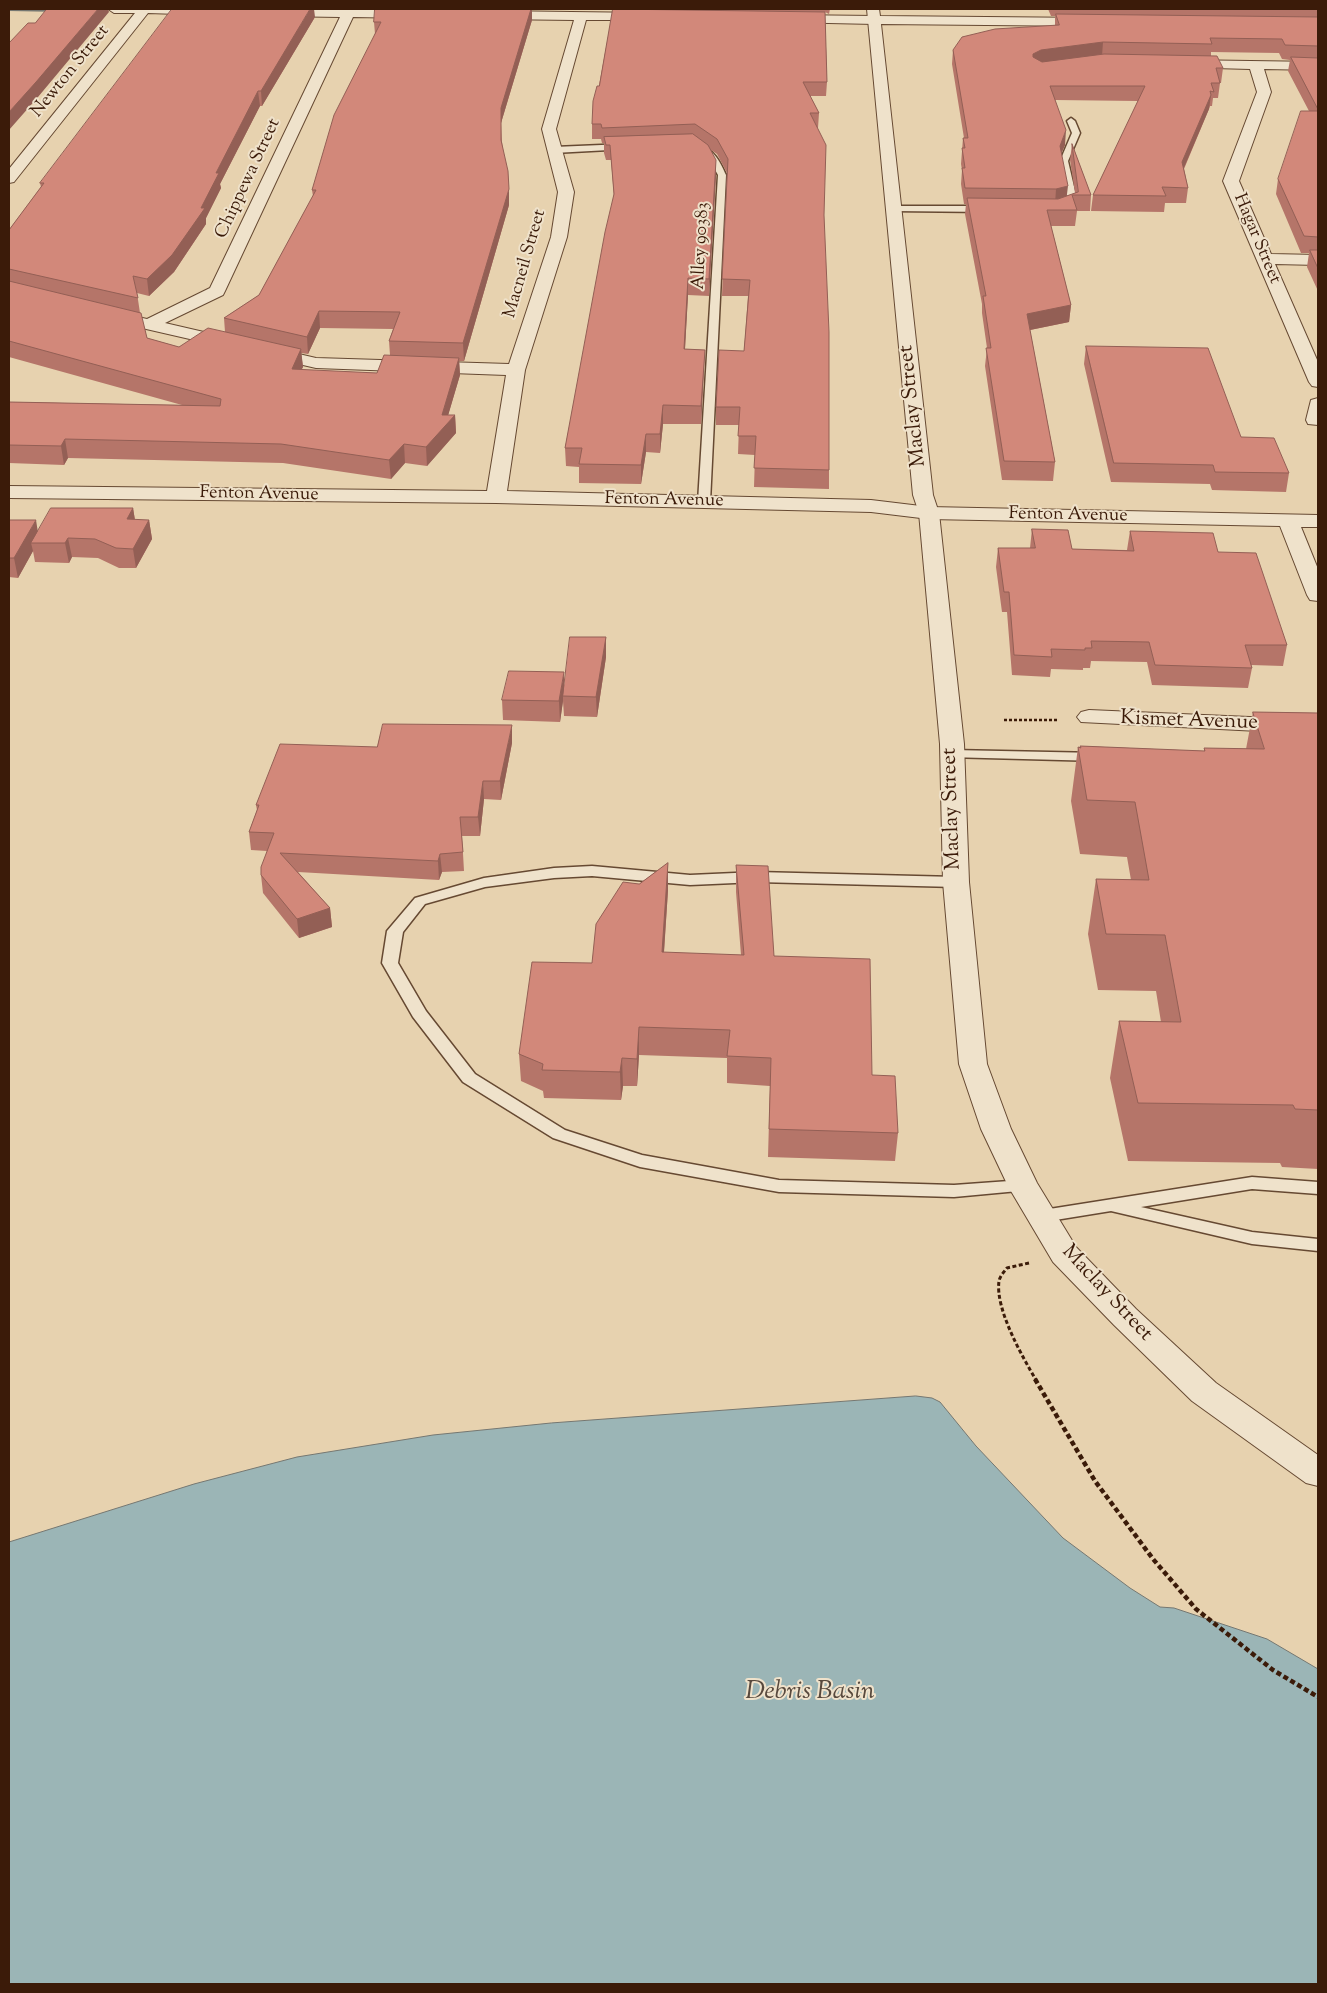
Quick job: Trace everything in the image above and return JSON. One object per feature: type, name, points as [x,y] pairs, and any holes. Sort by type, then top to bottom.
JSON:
[{"type":"street","points":[[114,9],[221,12]]},
{"type":"street","name":"Newton Street","points":[[9,179],[143,11]]},
{"type":"street","points":[[260,12],[423,14]]},
{"type":"street","name":"Chippewa Street","points":[[148,325],[217,292],[348,13]]},
{"type":"street","points":[[777,19],[874,14],[1102,23]]},
{"type":"street","name":"Maclay Street","points":[[874,14],[923,496],[929,513],[952,754],[956,882],[973,1064],[996,1129],[1022,1186],[1043,1216],[1064,1254],[1125,1317],[1204,1392],[1318,1474]]},
{"type":"street","points":[[479,15],[659,17]]},
{"type":"street","name":"Macneil Street","points":[[496,497],[516,370],[558,237],[566,192],[548,129],[581,16]]},
{"type":"street","points":[[1170,64],[1318,66]]},
{"type":"street","name":"Hagar Street","points":[[1256,65],[1264,92],[1231,181],[1318,382]]},
{"type":"street","points":[[1264,259],[1318,260]]},
{"type":"street","points":[[92,312],[316,363],[516,370]]},
{"type":"street","name":"Fenton Avenue","points":[[9,492],[496,497],[870,506],[929,513],[1318,521]]},
{"type":"street","points":[[1288,520],[1318,595]]},
{"type":"street","name":"Kismet Avenue","points":[[1089,717],[1318,727]]},
{"type":"lane","points":[[1056,210],[1073,204],[1064,161],[1076,133],[1072,122]]},
{"type":"lane","name":"Alley 90383","points":[[695,144],[713,158],[722,175],[704,502]]},
{"type":"lane","points":[[554,150],[639,146]]},
{"type":"lane","points":[[893,208],[999,209]]},
{"type":"lane","points":[[952,754],[1111,757]]},
{"type":"lane","points":[[956,882],[757,877],[690,880],[592,871],[554,873],[484,883],[420,901],[395,931],[390,963],[419,1013],[469,1078],[559,1134],[640,1161],[779,1186],[954,1191],[1022,1186]]},
{"type":"lane","points":[[1043,1216],[1252,1183],[1318,1188]]},
{"type":"lane","points":[[1108,1206],[1252,1238],[1318,1245]]},
{"type":"path","points":[[1004,720],[1048,721],[1089,717]]},
{"type":"path","points":[[1064,1254],[1008,1268],[999,1279],[999,1300],[1025,1360],[1074,1448],[1124,1521],[1196,1609],[1273,1670],[1318,1697]]},
{"type":"water","name":"Debris Basin","points":[[916,1396],[932,1398],[940,1402],[976,1446],[1063,1538],[1130,1588],[1160,1607],[1174,1608],[1267,1639],[1318,1669],[1318,1984],[9,1984],[9,1542],[194,1484],[297,1457],[433,1435],[551,1423]]},
{"type":"building","points":[[47,9],[98,9],[9,112],[9,43],[28,23],[35,23]]},
{"type":"building","points":[[172,9],[310,9],[261,91],[258,91],[216,173],[219,173],[201,208],[205,208],[172,255],[147,279],[133,276],[138,298],[9,269],[9,230],[44,183],[40,183]]},
{"type":"building","points":[[375,9],[531,9],[501,108],[501,140],[508,171],[509,189],[463,343],[389,341],[400,312],[319,311],[307,337],[224,318],[259,295],[316,190],[312,190],[334,115],[381,22],[374,22]]},
{"type":"building","points":[[613,9],[825,12],[827,82],[803,82],[819,113],[810,113],[826,145],[824,215],[829,332],[829,470],[754,468],[756,436],[738,436],[740,407],[716,407],[719,350],[744,351],[750,280],[722,279],[728,159],[717,139],[695,124],[602,128],[601,124],[592,124],[593,101],[597,86],[599,86]]},
{"type":"building","points":[[1056,14],[1318,17],[1318,46],[1285,45],[1282,39],[1210,38],[1212,44],[1103,42],[1041,50],[1033,54],[1033,57],[1042,62],[1104,54],[1217,56],[1223,68],[1216,68],[1220,83],[1211,83],[1214,92],[1210,91],[1211,95],[1182,162],[1188,188],[1162,187],[1166,196],[1093,195],[1145,86],[1050,86],[1066,130],[1060,146],[1068,186],[1056,189],[965,188],[962,148],[965,148],[963,138],[968,138],[953,50],[962,37],[995,29],[1059,25]]},
{"type":"building","points":[[1291,57],[1318,58],[1318,109]]},
{"type":"building","points":[[1301,111],[1318,111],[1318,237],[1304,236],[1278,179]]},
{"type":"building","points":[[693,134],[708,145],[716,160],[709,279],[688,278],[684,349],[705,350],[701,406],[663,405],[660,434],[646,434],[641,465],[579,464],[582,448],[565,448],[605,232],[614,194],[610,145],[606,145],[604,137]]},
{"type":"building","points":[[1072,144],[1091,195],[1072,195],[1077,210],[1047,210],[1071,305],[1027,314],[1055,462],[1004,461],[986,348],[991,348],[983,296],[986,296],[967,198],[1058,199],[1078,192]]},
{"type":"building","points":[[1310,250],[1318,250],[1318,268]]},
{"type":"building","points":[[9,281],[141,313],[147,338],[179,347],[208,328],[301,349],[292,369],[377,373],[384,355],[459,358],[442,415],[455,415],[426,447],[404,444],[389,460],[281,444],[65,439],[61,446],[9,445],[9,402],[220,406],[221,399],[9,341]]},
{"type":"building","points":[[1086,346],[1208,348],[1241,437],[1274,438],[1289,473],[1215,472],[1213,465],[1114,463]]},
{"type":"building","points":[[51,508],[133,508],[127,519],[149,520],[133,549],[116,548],[95,539],[68,538],[65,543],[31,543]]},
{"type":"building","points":[[9,520],[36,520],[14,558],[9,558]]},
{"type":"building","points":[[1032,529],[1068,530],[1072,549],[1134,551],[1130,531],[1213,533],[1218,552],[1256,553],[1287,645],[1245,645],[1252,668],[1155,665],[1149,642],[1091,641],[1092,648],[1085,648],[1085,650],[1051,649],[1052,657],[1014,655],[1009,592],[1004,592],[998,548],[1035,548]]},
{"type":"building","points":[[570,637],[606,637],[596,697],[563,696]]},
{"type":"building","points":[[509,671],[564,672],[559,701],[502,700]]},
{"type":"building","points":[[1253,712],[1318,713],[1318,1110],[1295,1109],[1293,1105],[1138,1103],[1119,1021],[1181,1022],[1165,935],[1106,934],[1096,879],[1149,880],[1135,802],[1087,800],[1078,747],[1205,751],[1204,748],[1264,749]]},
{"type":"building","points":[[383,724],[512,725],[500,781],[483,781],[478,817],[460,817],[463,852],[440,854],[438,861],[280,853],[330,908],[297,919],[261,875],[261,867],[274,833],[249,832],[259,805],[256,805],[280,744],[377,747]]},
{"type":"building","points":[[668,863],[662,952],[744,955],[736,865],[768,866],[774,956],[870,959],[872,1075],[895,1076],[898,1133],[769,1129],[771,1058],[727,1056],[730,1030],[639,1027],[637,1059],[622,1058],[620,1072],[542,1070],[543,1064],[519,1054],[532,962],[592,963],[596,924],[623,882],[639,884]]},
{"type":"waterway","points":[[9,9],[62,10]]}]
